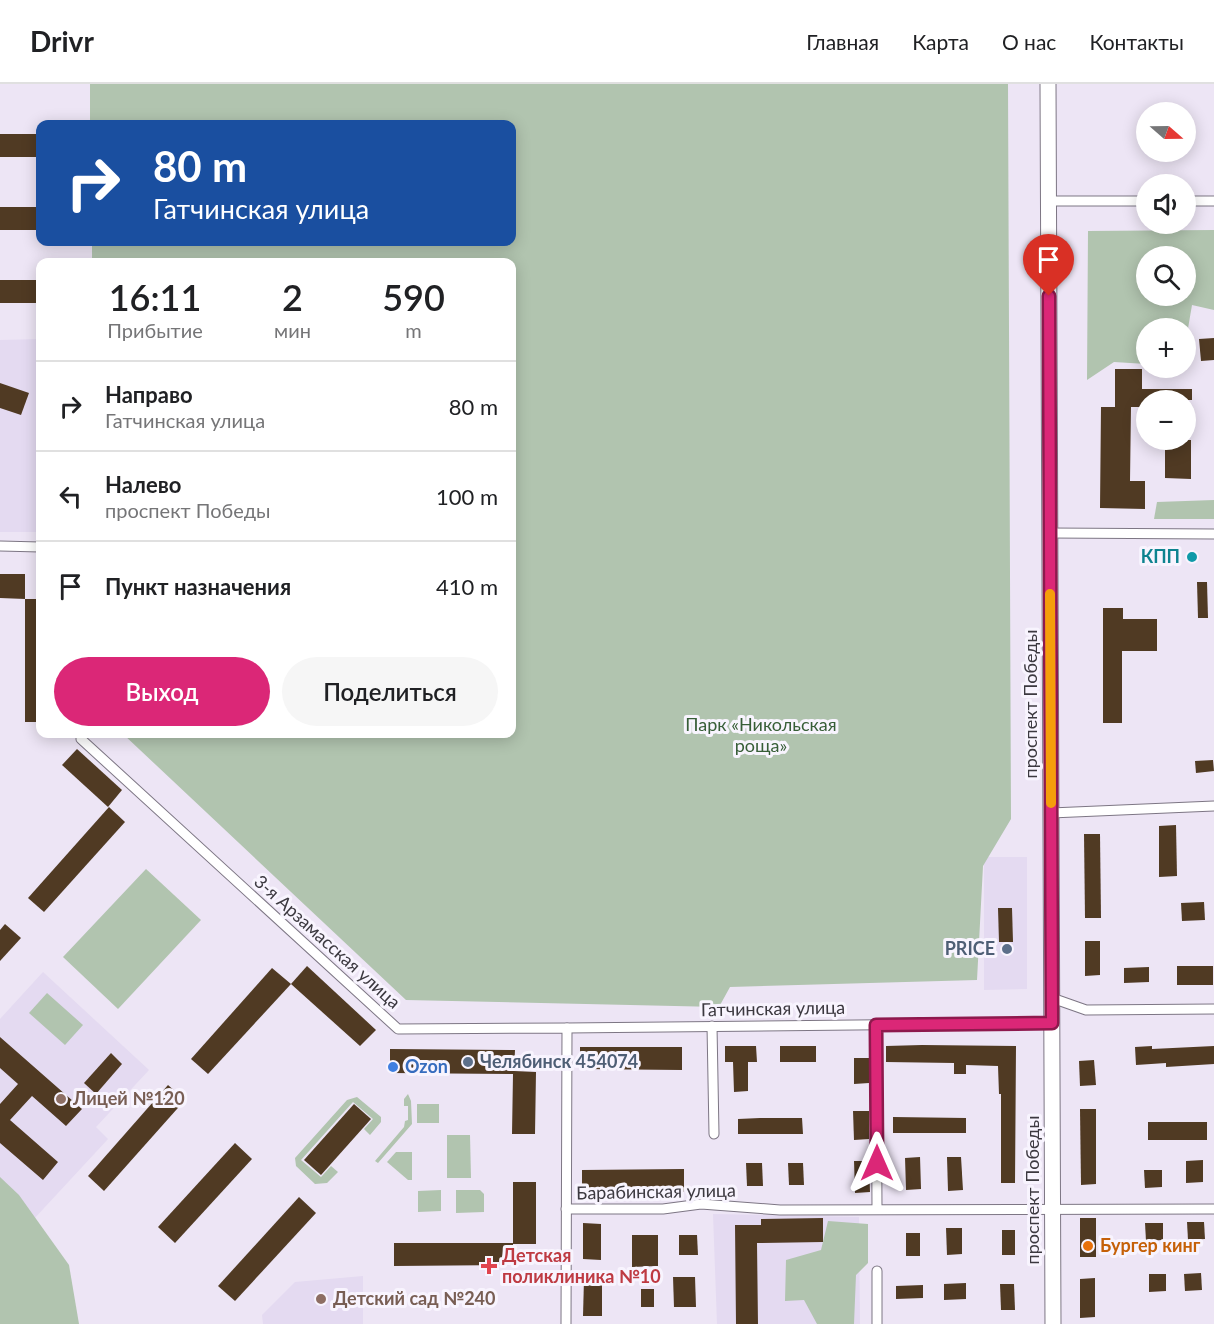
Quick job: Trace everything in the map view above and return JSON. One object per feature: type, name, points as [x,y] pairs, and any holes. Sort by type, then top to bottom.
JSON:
[{"type":"main road","name":"проспект Победы","points":[[1048,84],[1053,1324]]},
{"type":"street","points":[[1049,201],[1136,201]]},
{"type":"street","points":[[1196,201],[1214,201]]},
{"type":"street","points":[[1050,533],[1214,534]]},
{"type":"street","points":[[0,546],[36,547]]},
{"type":"street","name":"3-я Арзамасская улица","points":[[81,738],[398,1029],[567,1028]]},
{"type":"street","points":[[1051,813],[1214,806]]},
{"type":"street","points":[[1052,998],[1086,1010],[1214,1009]]},
{"type":"street","name":"Гатчинская улица","points":[[567,1028],[1052,1023]]},
{"type":"street","points":[[876,1025],[877,1209]]},
{"type":"street","points":[[712,1026],[714,1134]]},
{"type":"street","points":[[566,1324],[567,1028]]},
{"type":"street","name":"Барабинская улица","points":[[566,1209],[663,1209],[701,1204],[780,1210],[1214,1209]]},
{"type":"street","points":[[877,1271],[877,1324]]},
{"type":"shaded area","points":[[36,339],[36,532],[0,532],[0,340]]},
{"type":"shaded area","points":[[984,857],[1027,857],[1027,989],[984,990]]},
{"type":"shaded area","name":"Лицей №120","points":[[43,972],[149,1070],[96,1127],[108,1139],[7,1248],[0,1242],[0,1019]]},
{"type":"shaded area","points":[[713,1214],[859,1217],[860,1324],[717,1324]]},
{"type":"shaded area","name":"Детский сад №240","points":[[363,1276],[363,1324],[263,1324],[262,1315],[295,1282]]},
{"type":"green space","name":"Парк «Никольская роща»","points":[[90,84],[1008,84],[1011,819],[983,866],[977,980],[730,987],[719,1007],[406,1000],[127,738],[516,738],[516,258],[92,258],[92,246],[516,246],[516,120],[90,120]]},
{"type":"green space","points":[[1196,230],[1214,230],[1214,310],[1196,306],[1196,246],[1136,246],[1136,306],[1192,306],[1190,318],[1136,318],[1136,363],[1114,362],[1087,380],[1088,231],[1196,234]]},
{"type":"green space","points":[[1214,500],[1214,519],[1154,519],[1157,502]]},
{"type":"green space","points":[[146,869],[201,920],[118,1009],[63,957]]},
{"type":"green space","points":[[47,993],[83,1025],[65,1045],[29,1013]]},
{"type":"green space","points":[[408,1094],[411,1101],[412,1124],[378,1163],[375,1161],[408,1120],[408,1106],[404,1106],[404,1099]]},
{"type":"green space","points":[[357,1097],[381,1117],[381,1122],[370,1135],[364,1129],[373,1119],[353,1102],[301,1160],[321,1177],[331,1166],[338,1172],[327,1183],[315,1184],[296,1166],[295,1158],[347,1100]]},
{"type":"green space","points":[[417,1104],[439,1104],[439,1123],[417,1123]]},
{"type":"green space","points":[[447,1135],[470,1135],[471,1178],[447,1178]]},
{"type":"green space","points":[[396,1152],[412,1152],[412,1180],[408,1180],[387,1162]]},
{"type":"green space","points":[[0,1177],[19,1195],[69,1265],[79,1324],[0,1324]]},
{"type":"green space","points":[[441,1190],[441,1211],[418,1212],[418,1191]]},
{"type":"green space","points":[[456,1190],[480,1190],[484,1194],[484,1212],[456,1213]]},
{"type":"green space","points":[[828,1221],[868,1224],[868,1263],[856,1275],[854,1324],[817,1324],[804,1300],[785,1301],[786,1260],[821,1250]]},
{"type":"building","points":[[0,134],[36,134],[36,157],[0,157]]},
{"type":"building","points":[[0,207],[36,207],[36,230],[0,230]]},
{"type":"building","points":[[0,280],[36,280],[36,303],[0,303]]},
{"type":"building","points":[[1214,338],[1214,360],[1201,361],[1199,339]]},
{"type":"building","points":[[1115,369],[1136,369],[1136,378],[1142,378],[1142,389],[1192,389],[1136,390],[1136,407],[1131,407],[1130,481],[1145,481],[1145,509],[1100,508],[1101,407],[1115,407]]},
{"type":"building","points":[[0,383],[29,393],[21,415],[0,408]]},
{"type":"building","points":[[1165,450],[1191,450],[1191,479],[1165,478]]},
{"type":"building","points":[[0,574],[25,574],[25,599],[0,598]]},
{"type":"building","points":[[1197,582],[1207,582],[1208,618],[1198,618]]},
{"type":"building","points":[[25,599],[36,599],[36,722],[25,722]]},
{"type":"building","points":[[1103,608],[1123,608],[1123,619],[1157,619],[1157,651],[1122,651],[1122,723],[1103,723]]},
{"type":"building","points":[[77,749],[122,790],[108,807],[62,765]]},
{"type":"building","points":[[1213,760],[1214,771],[1196,773],[1195,761]]},
{"type":"building","points":[[109,807],[125,822],[44,912],[28,898]]},
{"type":"building","points":[[1176,825],[1177,876],[1159,877],[1159,826]]},
{"type":"building","points":[[1084,834],[1100,834],[1101,918],[1085,918]]},
{"type":"building","points":[[1204,902],[1205,920],[1182,921],[1181,903]]},
{"type":"building","points":[[998,908],[1012,908],[1013,942],[999,942]]},
{"type":"building","points":[[5,924],[21,938],[0,961],[0,930]]},
{"type":"building","points":[[1085,941],[1100,941],[1100,975],[1085,976]]},
{"type":"building","points":[[307,966],[376,1030],[360,1046],[291,984]]},
{"type":"building","points":[[1177,966],[1213,966],[1213,985],[1177,985]]},
{"type":"building","points":[[1149,967],[1149,982],[1124,983],[1124,968]]},
{"type":"building","points":[[272,968],[291,984],[208,1074],[191,1059]]},
{"type":"building","points":[[0,1037],[82,1109],[66,1126],[32,1096],[10,1120],[58,1162],[43,1180],[0,1143],[0,1104],[18,1084],[0,1068]]},
{"type":"building","points":[[725,1046],[756,1046],[757,1062],[748,1062],[748,1091],[734,1092],[733,1062],[725,1062]]},
{"type":"building","points":[[780,1046],[816,1046],[816,1062],[780,1062]]},
{"type":"building","points":[[886,1046],[1016,1046],[1015,1183],[1001,1183],[1001,1094],[999,1094],[998,1066],[966,1065],[966,1074],[954,1074],[954,1063],[886,1062]]},
{"type":"building","points":[[1152,1046],[1152,1049],[1214,1046],[1214,1064],[1166,1067],[1166,1063],[1136,1065],[1135,1047]]},
{"type":"building","points":[[580,1047],[682,1047],[682,1070],[580,1069]]},
{"type":"building","points":[[390,1049],[515,1050],[514,1071],[536,1072],[535,1134],[512,1134],[513,1074],[390,1073]]},
{"type":"building","points":[[111,1053],[122,1064],[96,1094],[84,1083]]},
{"type":"building","points":[[854,1058],[869,1058],[869,1083],[854,1084]]},
{"type":"building","points":[[1094,1060],[1096,1085],[1080,1086],[1079,1061]]},
{"type":"building","points":[[168,1085],[185,1100],[104,1191],[88,1176]]},
{"type":"building","points":[[354,1104],[371,1119],[321,1175],[304,1160]]},
{"type":"building","points":[[1080,1109],[1096,1109],[1096,1184],[1081,1185]]},
{"type":"building","points":[[853,1111],[869,1111],[869,1139],[854,1140]]},
{"type":"building","points":[[893,1117],[966,1118],[966,1133],[893,1133]]},
{"type":"building","points":[[802,1118],[803,1134],[738,1134],[738,1119]]},
{"type":"building","points":[[1148,1122],[1207,1122],[1207,1140],[1148,1140]]},
{"type":"building","points":[[235,1143],[252,1159],[175,1243],[158,1227]]},
{"type":"building","points":[[920,1157],[921,1189],[906,1190],[905,1158]]},
{"type":"building","points":[[947,1157],[961,1157],[963,1190],[948,1191]]},
{"type":"building","points":[[1203,1160],[1203,1182],[1186,1183],[1186,1161]]},
{"type":"building","points":[[854,1161],[869,1161],[870,1192],[855,1193]]},
{"type":"building","points":[[746,1163],[762,1163],[763,1186],[747,1186]]},
{"type":"building","points":[[788,1163],[803,1163],[804,1185],[789,1185]]},
{"type":"building","points":[[684,1169],[684,1192],[582,1192],[582,1170]]},
{"type":"building","points":[[1144,1170],[1162,1170],[1162,1187],[1145,1188]]},
{"type":"building","points":[[513,1182],[536,1182],[536,1244],[513,1244],[513,1265],[394,1266],[394,1243],[513,1243]]},
{"type":"building","points":[[299,1197],[316,1213],[235,1301],[218,1286]]},
{"type":"building","points":[[823,1218],[823,1242],[757,1243],[758,1324],[736,1324],[735,1225],[761,1225],[761,1219]]},
{"type":"building","points":[[1080,1218],[1096,1218],[1096,1257],[1080,1257]]},
{"type":"building","points":[[1187,1222],[1204,1222],[1205,1239],[1188,1240]]},
{"type":"building","points":[[583,1223],[601,1224],[601,1260],[583,1259]]},
{"type":"building","points":[[1145,1223],[1163,1223],[1163,1240],[1146,1241]]},
{"type":"building","points":[[946,1228],[962,1228],[962,1254],[947,1255]]},
{"type":"building","points":[[1002,1230],[1015,1230],[1015,1255],[1002,1255]]},
{"type":"building","points":[[906,1233],[920,1233],[920,1256],[906,1256]]},
{"type":"building","points":[[632,1235],[658,1235],[658,1266],[632,1267]]},
{"type":"building","points":[[679,1235],[697,1235],[698,1255],[679,1255]]},
{"type":"building","points":[[1201,1273],[1202,1290],[1185,1291],[1184,1274]]},
{"type":"building","points":[[1149,1274],[1166,1274],[1166,1291],[1149,1292]]},
{"type":"building","points":[[673,1277],[695,1277],[696,1307],[674,1307]]},
{"type":"building","points":[[1095,1278],[1095,1317],[1080,1318],[1080,1279]]},
{"type":"building","points":[[584,1279],[602,1279],[602,1316],[583,1316]]},
{"type":"building","points":[[966,1283],[966,1299],[944,1300],[944,1284]]},
{"type":"building","points":[[1000,1284],[1014,1284],[1015,1310],[1001,1310]]},
{"type":"building","points":[[923,1285],[923,1298],[896,1299],[896,1286]]},
{"type":"building","points":[[641,1289],[654,1289],[654,1307],[641,1307]]},
{"type":"slow traffic","points":[[1050,594],[1051,803]]},
{"type":"place","name":"КПП","points":[[1192,557]]},
{"type":"place","name":"PRICE","points":[[1007,949]]},
{"type":"place","name":"Челябинск 454074","points":[[468,1062]]},
{"type":"place","name":"Ozon","points":[[393,1067]]},
{"type":"place","name":"Лицей №120","points":[[61,1099]]},
{"type":"place","name":"Бургер кинг","points":[[1088,1246]]},
{"type":"place","name":"Детская поликлиника №10","points":[[489,1266]]},
{"type":"place","name":"Детский сад №240","points":[[321,1299]]},
{"type":"route","points":[[877,1163],[876,1025],[1052,1023],[1049,296]]}]
